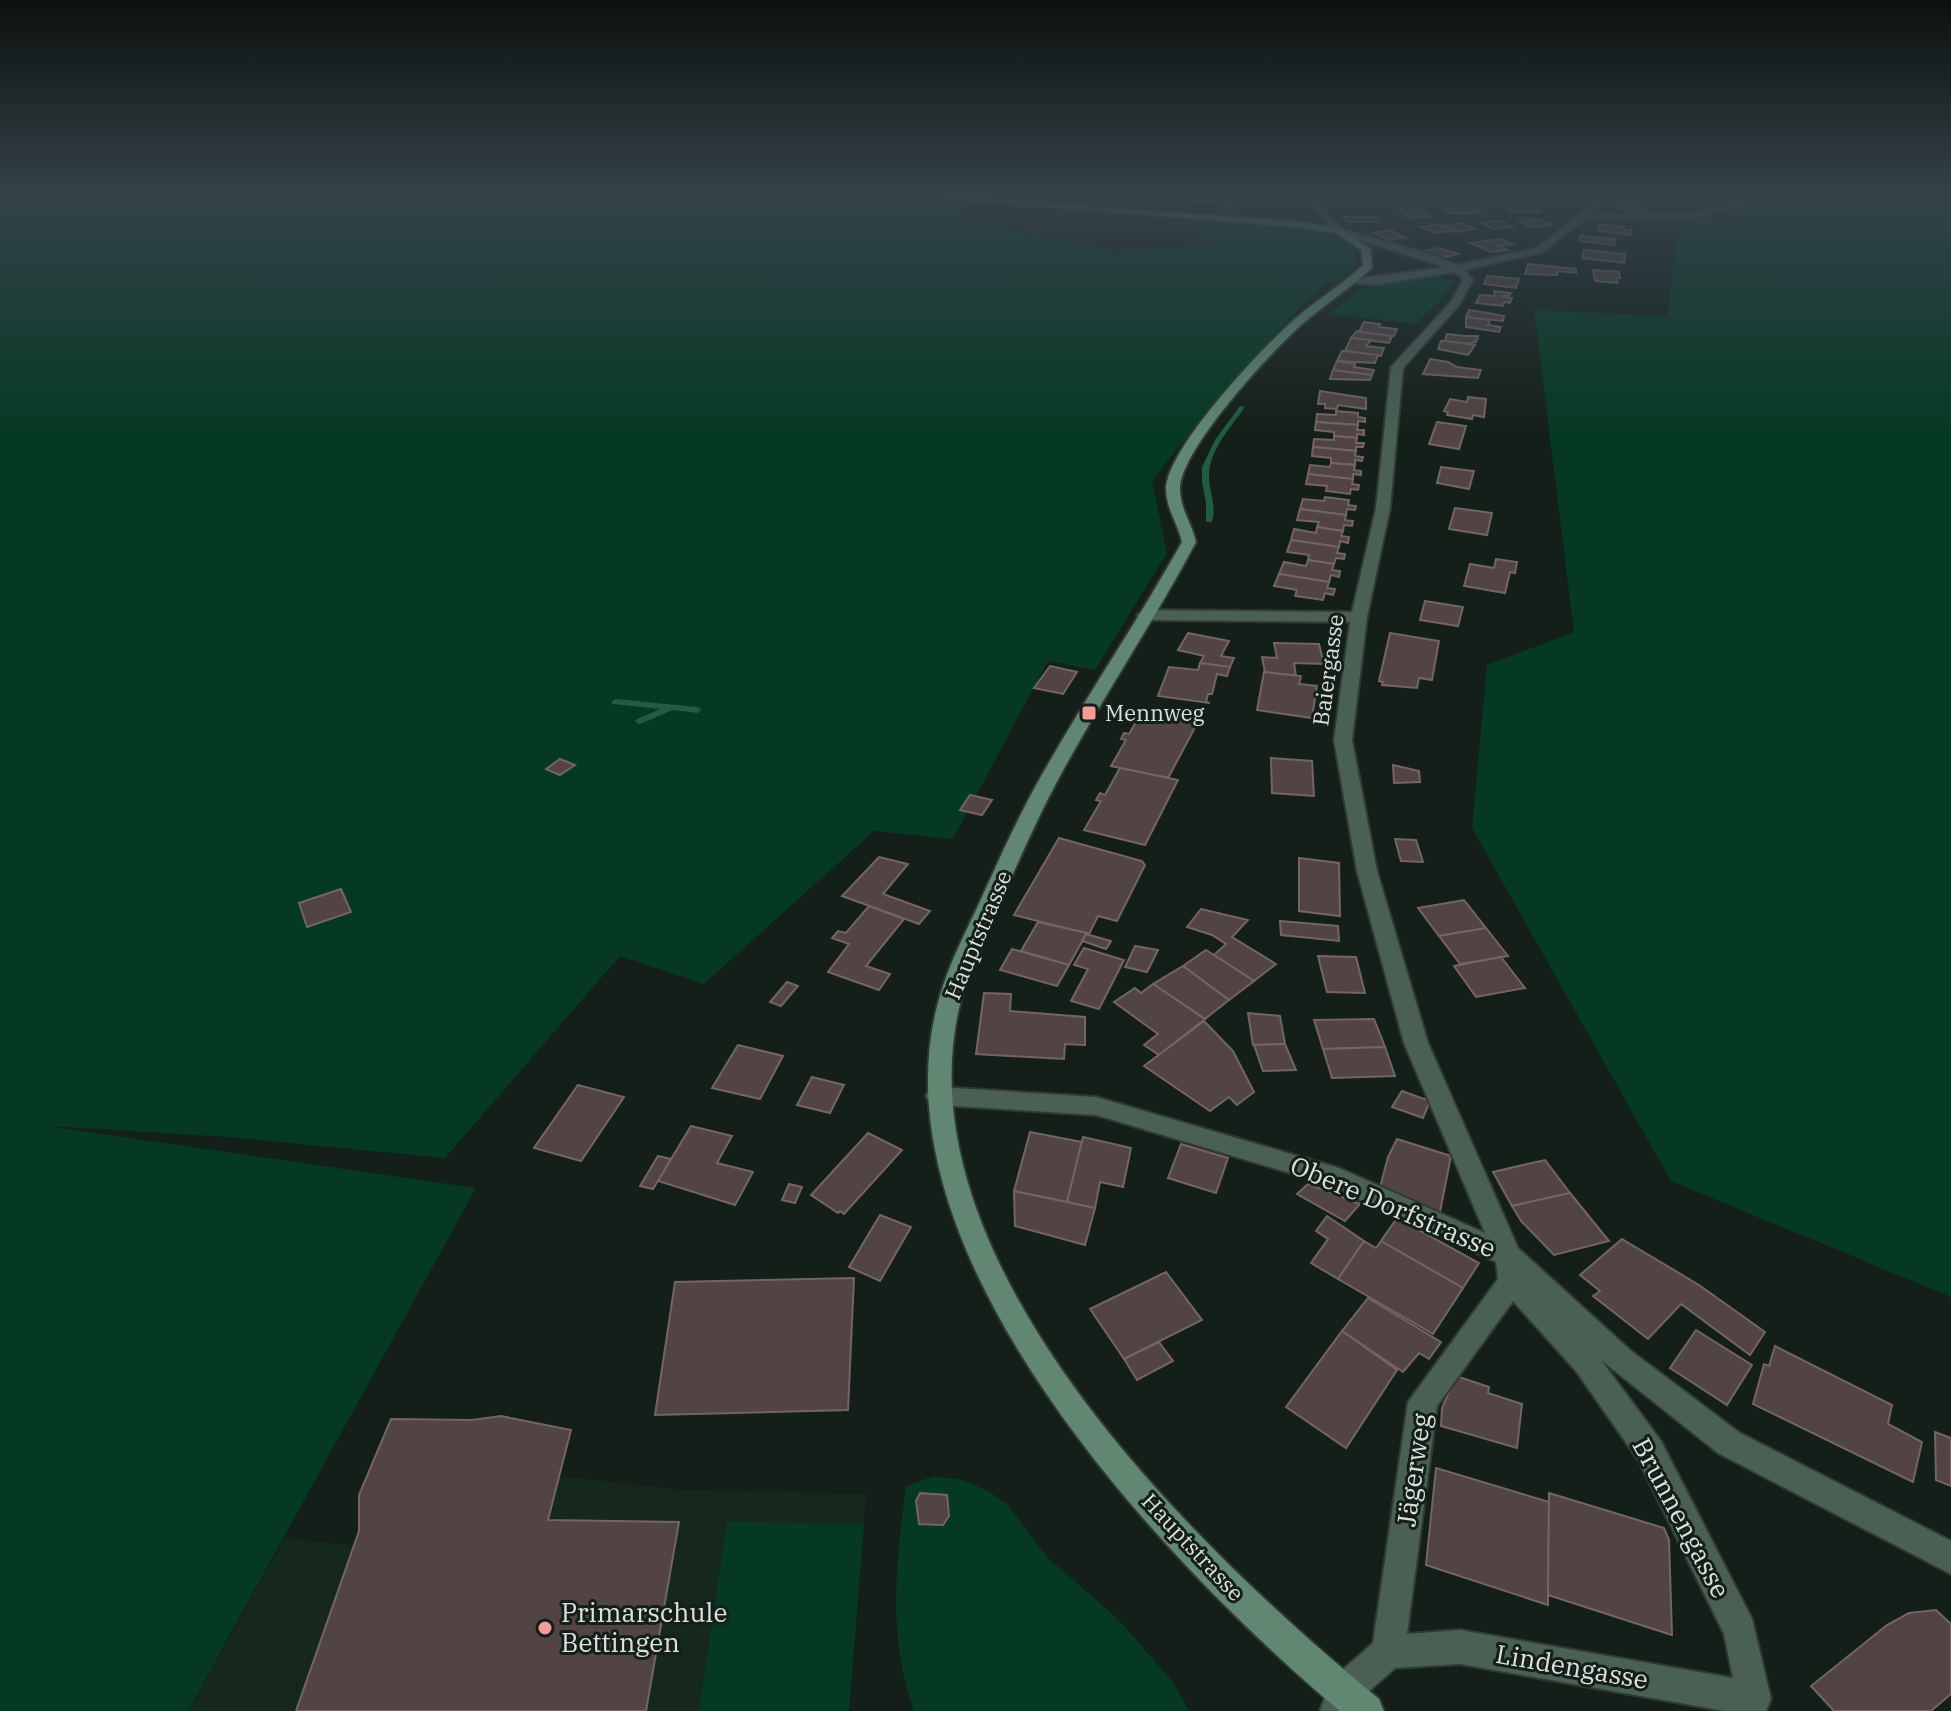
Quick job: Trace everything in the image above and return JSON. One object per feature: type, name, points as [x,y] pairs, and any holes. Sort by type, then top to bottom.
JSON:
[{"type":"street","points":[[1360,275],[1357,278],[1375,282],[1421,275]]},
{"type":"street","name":"Baiergasse","points":[[1463,275],[1468,280],[1455,303],[1397,367],[1383,508],[1359,617],[1343,740],[1367,871],[1416,1043],[1510,1268]]},
{"type":"street","name":"Hauptstrasse","points":[[1349,1705],[1211,1572],[1110,1457],[1035,1352],[986,1265],[947,1161],[938,1096],[947,1008],[982,920],[1054,770],[1189,542],[1174,497],[1173,483],[1179,468],[1203,430],[1274,346],[1296,324],[1357,278]]},
{"type":"street","points":[[1145,615],[1359,617]]},
{"type":"street","name":"Obere Dorfstrasse","points":[[938,1096],[1096,1106],[1330,1175],[1510,1268],[1620,1359],[1729,1443],[1951,1558]]},
{"type":"street","name":"Jägerweg","points":[[1388,1652],[1423,1402],[1510,1268]]},
{"type":"street","name":"Brunnengasse","points":[[1510,1268],[1586,1362],[1650,1451],[1740,1631],[1754,1699]]},
{"type":"street","name":"Lindengasse","points":[[1388,1652],[1460,1647],[1754,1699]]},
{"type":"street","points":[[1349,1705],[1388,1652]]},
{"type":"shaded area","name":"Primarschule Bettingen","points":[[501,1416],[560,1476],[684,1490],[866,1494],[849,1711],[188,1711],[284,1539],[354,1545],[359,1531],[359,1495],[391,1419],[472,1420]]},
{"type":"green space","points":[[0,275],[1346,275],[1337,283],[1327,281],[1280,329],[1152,481],[1167,553],[1095,670],[1048,661],[953,839],[874,831],[704,984],[620,956],[445,1158],[229,1137],[47,1126],[476,1188],[188,1711],[0,1711]]},
{"type":"green space","points":[[1672,275],[1951,275],[1951,1297],[1671,1181],[1472,828],[1487,665],[1574,632],[1534,310],[1667,316]]},
{"type":"green space","points":[[1438,277],[1453,280],[1446,294],[1416,324],[1328,314],[1364,288]]},
{"type":"green space","points":[[934,1476],[963,1480],[988,1491],[1008,1505],[1049,1559],[1117,1618],[1174,1683],[1189,1711],[914,1711],[905,1683],[897,1627],[899,1543],[906,1486]]},
{"type":"green space","points":[[727,1522],[864,1524],[849,1711],[699,1711]]},
{"type":"building","points":[[1594,275],[1619,275],[1620,278],[1616,278],[1618,283],[1595,281]]},
{"type":"building","points":[[1487,276],[1519,279],[1516,288],[1484,284]]},
{"type":"building","points":[[1494,291],[1511,293],[1502,296],[1512,298],[1510,303],[1504,302],[1503,306],[1476,303],[1480,295],[1495,296]]},
{"type":"building","points":[[1469,310],[1504,316],[1503,321],[1466,317]]},
{"type":"building","points":[[1466,317],[1490,320],[1488,325],[1501,327],[1499,332],[1466,327]]},
{"type":"building","points":[[1364,322],[1397,329],[1394,336],[1359,332]]},
{"type":"building","points":[[1357,331],[1392,336],[1389,343],[1351,338]]},
{"type":"building","points":[[1447,334],[1478,336],[1476,342],[1464,344],[1445,341]]},
{"type":"building","points":[[1351,338],[1371,340],[1366,346],[1384,348],[1381,356],[1345,351]]},
{"type":"building","points":[[1441,341],[1475,345],[1468,355],[1438,349]]},
{"type":"building","points":[[1342,351],[1378,355],[1375,363],[1337,361]]},
{"type":"building","points":[[1430,359],[1481,370],[1478,378],[1423,374]]},
{"type":"building","points":[[1337,361],[1374,370],[1372,375],[1333,370]]},
{"type":"building","points":[[1333,370],[1372,375],[1370,380],[1330,379]]},
{"type":"building","points":[[1320,391],[1366,398],[1366,409],[1338,405],[1337,409],[1325,408],[1325,404],[1318,404]]},
{"type":"building","points":[[1468,397],[1486,399],[1484,417],[1473,415],[1472,419],[1447,415],[1448,412],[1444,411],[1450,399],[1467,402]]},
{"type":"building","points":[[1336,411],[1358,413],[1358,417],[1365,418],[1365,422],[1358,421],[1358,425],[1316,422],[1317,414],[1336,415]]},
{"type":"building","points":[[1316,422],[1358,425],[1357,430],[1364,430],[1364,435],[1357,434],[1357,438],[1334,436],[1334,432],[1315,430]]},
{"type":"building","points":[[1437,422],[1466,426],[1459,449],[1429,444]]},
{"type":"building","points":[[1334,436],[1357,438],[1356,443],[1364,443],[1363,447],[1356,447],[1356,451],[1313,447],[1314,439],[1334,440]]},
{"type":"building","points":[[1313,447],[1356,451],[1355,456],[1363,457],[1362,461],[1355,460],[1355,465],[1331,463],[1331,458],[1312,456]]},
{"type":"building","points":[[1331,463],[1355,465],[1354,470],[1361,471],[1361,475],[1353,474],[1353,479],[1308,474],[1310,465],[1330,467]]},
{"type":"building","points":[[1441,467],[1474,471],[1469,489],[1437,483]]},
{"type":"building","points":[[1308,474],[1353,479],[1352,484],[1359,485],[1358,490],[1351,489],[1350,494],[1326,491],[1327,486],[1306,484]]},
{"type":"building","points":[[1325,497],[1349,500],[1348,505],[1356,506],[1355,510],[1347,509],[1346,515],[1300,509],[1303,499],[1324,501]]},
{"type":"building","points":[[1455,508],[1492,513],[1487,535],[1449,529]]},
{"type":"building","points":[[1300,509],[1346,515],[1345,520],[1353,521],[1352,526],[1344,525],[1343,531],[1317,527],[1319,522],[1297,520]]},
{"type":"building","points":[[1317,527],[1343,531],[1341,536],[1349,537],[1348,543],[1340,541],[1339,547],[1291,540],[1294,529],[1316,533]]},
{"type":"building","points":[[1291,540],[1339,547],[1337,553],[1345,554],[1344,559],[1336,558],[1334,564],[1308,560],[1309,555],[1287,552]]},
{"type":"building","points":[[1496,559],[1517,562],[1515,573],[1510,572],[1505,593],[1464,586],[1470,564],[1494,568]]},
{"type":"building","points":[[1308,560],[1334,564],[1332,570],[1340,571],[1339,577],[1331,575],[1329,582],[1279,574],[1284,562],[1306,566]]},
{"type":"building","points":[[1279,574],[1329,582],[1327,588],[1335,589],[1333,595],[1325,593],[1323,600],[1295,596],[1297,590],[1274,586]]},
{"type":"building","points":[[1425,601],[1463,607],[1458,626],[1420,620]]},
{"type":"building","points":[[1188,633],[1229,641],[1221,656],[1234,658],[1230,667],[1200,663],[1204,656],[1178,650]]},
{"type":"building","points":[[1390,633],[1439,641],[1432,680],[1419,678],[1417,688],[1382,685],[1383,682],[1379,681]]},
{"type":"building","points":[[1274,643],[1319,644],[1324,664],[1294,663],[1296,676],[1265,672],[1262,657],[1277,658]]},
{"type":"building","points":[[1200,663],[1230,667],[1227,676],[1217,674],[1212,694],[1208,694],[1206,702],[1210,703],[1158,696],[1169,667],[1198,670]]},
{"type":"building","points":[[1050,666],[1077,672],[1063,694],[1034,688]]},
{"type":"building","points":[[1264,672],[1301,676],[1299,684],[1317,686],[1312,718],[1257,710]]},
{"type":"building","points":[[1143,710],[1198,722],[1168,778],[1111,766],[1126,740],[1121,739],[1124,733],[1129,734]]},
{"type":"building","points":[[1271,758],[1312,761],[1314,796],[1272,793]]},
{"type":"building","points":[[560,759],[575,765],[560,775],[546,769]]},
{"type":"building","points":[[1393,765],[1419,771],[1420,782],[1394,783]]},
{"type":"building","points":[[1120,768],[1178,780],[1145,845],[1084,830],[1101,801],[1096,800],[1100,793],[1105,795]]},
{"type":"building","points":[[970,795],[992,800],[982,815],[960,810]]},
{"type":"building","points":[[1059,838],[1142,861],[1145,865],[1117,921],[1098,916],[1089,934],[1014,915]]},
{"type":"building","points":[[1395,839],[1416,840],[1423,862],[1401,861]]},
{"type":"building","points":[[879,857],[908,864],[883,894],[930,911],[919,924],[842,896]]},
{"type":"building","points":[[1299,858],[1339,863],[1340,916],[1299,911]]},
{"type":"building","points":[[341,889],[351,912],[307,927],[299,903]]},
{"type":"building","points":[[1464,900],[1486,928],[1439,936],[1418,908]]},
{"type":"building","points":[[869,906],[904,919],[866,966],[890,974],[879,990],[828,972],[849,944],[832,938],[838,931],[846,933]]},
{"type":"building","points":[[1201,909],[1248,920],[1232,937],[1276,964],[1254,981],[1214,955],[1226,944],[1212,935],[1187,927]]},
{"type":"building","points":[[1280,921],[1338,926],[1339,941],[1281,935]]},
{"type":"building","points":[[1038,922],[1087,933],[1069,965],[1021,951]]},
{"type":"building","points":[[1486,928],[1508,956],[1460,964],[1439,936]]},
{"type":"building","points":[[1086,934],[1111,941],[1106,949],[1082,941]]},
{"type":"building","points":[[1135,946],[1158,950],[1147,972],[1125,967]]},
{"type":"building","points":[[1084,948],[1124,960],[1099,1009],[1071,1001],[1088,969],[1074,965]]},
{"type":"building","points":[[1012,949],[1069,965],[1057,986],[1000,970]]},
{"type":"building","points":[[1206,950],[1254,981],[1229,1000],[1183,966]]},
{"type":"building","points":[[1318,956],[1356,957],[1365,993],[1327,992]]},
{"type":"building","points":[[1501,957],[1525,988],[1476,997],[1454,966]]},
{"type":"building","points":[[1183,966],[1229,1000],[1205,1019],[1153,984]]},
{"type":"building","points":[[787,982],[798,986],[781,1006],[770,1002]]},
{"type":"building","points":[[1153,984],[1205,1019],[1159,1055],[1144,1045],[1158,1034],[1114,1002],[1135,988],[1141,993]]},
{"type":"building","points":[[984,993],[1011,994],[1010,1011],[1085,1017],[1085,1045],[1065,1044],[1064,1059],[976,1054]]},
{"type":"building","points":[[1248,1013],[1280,1016],[1285,1044],[1253,1045]]},
{"type":"building","points":[[1374,1019],[1385,1047],[1323,1049],[1314,1020]]},
{"type":"building","points":[[1204,1021],[1233,1051],[1254,1092],[1237,1105],[1229,1097],[1210,1111],[1144,1066]]},
{"type":"building","points":[[1285,1044],[1296,1070],[1263,1071],[1254,1045]]},
{"type":"building","points":[[738,1045],[783,1056],[760,1099],[712,1088]]},
{"type":"building","points":[[1385,1047],[1395,1076],[1332,1078],[1323,1049]]},
{"type":"building","points":[[812,1077],[844,1085],[830,1113],[797,1105]]},
{"type":"building","points":[[578,1085],[624,1097],[581,1161],[534,1148]]},
{"type":"building","points":[[1402,1091],[1430,1101],[1423,1118],[1392,1107]]},
{"type":"building","points":[[691,1126],[732,1136],[717,1163],[753,1172],[735,1205],[658,1181]]},
{"type":"building","points":[[1030,1132],[1082,1142],[1067,1202],[1014,1191]]},
{"type":"building","points":[[868,1133],[902,1150],[844,1214],[838,1213],[811,1195]]},
{"type":"building","points":[[1083,1137],[1131,1148],[1123,1187],[1100,1182],[1095,1208],[1067,1202]]},
{"type":"building","points":[[1397,1139],[1451,1156],[1440,1212],[1379,1191],[1388,1157]]},
{"type":"building","points":[[1181,1144],[1228,1158],[1216,1193],[1168,1178]]},
{"type":"building","points":[[658,1156],[671,1159],[653,1189],[640,1186]]},
{"type":"building","points":[[1545,1160],[1570,1193],[1512,1206],[1493,1172]]},
{"type":"building","points":[[789,1184],[802,1187],[795,1203],[782,1200]]},
{"type":"building","points":[[1308,1184],[1360,1204],[1345,1221],[1297,1194]]},
{"type":"building","points":[[1014,1191],[1095,1208],[1085,1245],[1015,1226]]},
{"type":"building","points":[[1570,1193],[1609,1241],[1554,1255],[1521,1221],[1512,1206]]},
{"type":"building","points":[[880,1215],[911,1227],[880,1281],[849,1267]]},
{"type":"building","points":[[1327,1216],[1364,1241],[1338,1279],[1311,1263],[1328,1239],[1316,1231]]},
{"type":"building","points":[[1397,1218],[1479,1263],[1463,1288],[1381,1241]]},
{"type":"building","points":[[1622,1239],[1699,1285],[1765,1332],[1750,1355],[1681,1304],[1648,1339],[1593,1296],[1600,1291],[1580,1275]]},
{"type":"building","points":[[1364,1241],[1376,1248],[1381,1241],[1463,1288],[1433,1334],[1338,1279]]},
{"type":"building","points":[[1166,1272],[1202,1320],[1124,1359],[1090,1309]]},
{"type":"building","points":[[854,1278],[848,1410],[655,1415],[675,1282]]},
{"type":"building","points":[[1368,1298],[1441,1342],[1429,1359],[1419,1353],[1403,1372],[1342,1331]]},
{"type":"building","points":[[1696,1330],[1752,1365],[1727,1405],[1670,1368]]},
{"type":"building","points":[[1342,1331],[1397,1370],[1346,1448],[1286,1407]]},
{"type":"building","points":[[1159,1342],[1173,1361],[1137,1380],[1124,1359]]},
{"type":"building","points":[[1775,1346],[1892,1405],[1888,1424],[1922,1442],[1913,1482],[1753,1404],[1764,1364],[1769,1366]]},
{"type":"building","points":[[1456,1376],[1489,1387],[1488,1393],[1522,1404],[1517,1448],[1441,1426],[1442,1408]]},
{"type":"building","points":[[501,1416],[571,1430],[548,1520],[679,1522],[646,1711],[296,1711],[359,1531],[359,1495],[391,1419],[472,1420]]},
{"type":"building","points":[[1935,1432],[1951,1438],[1951,1486],[1936,1480]]},
{"type":"building","points":[[1436,1468],[1549,1502],[1548,1605],[1426,1565]]},
{"type":"building","points":[[920,1493],[947,1495],[949,1516],[943,1525],[919,1524],[916,1501]]},
{"type":"building","points":[[1549,1493],[1664,1528],[1669,1540],[1672,1635],[1548,1595]]},
{"type":"building","points":[[1936,1610],[1951,1624],[1951,1694],[1931,1711],[1834,1711],[1811,1686],[1887,1625],[1909,1613]]},
{"type":"waterway","points":[[1209,520],[1206,467],[1219,440],[1242,407]]},
{"type":"waterway","points":[[616,702],[697,710]]},
{"type":"waterway","points":[[640,721],[669,709]]},
{"type":"place","name":"Mennweg","points":[[1089,713]]},
{"type":"place","name":"Primarschule Bettingen","points":[[545,1628]]}]
